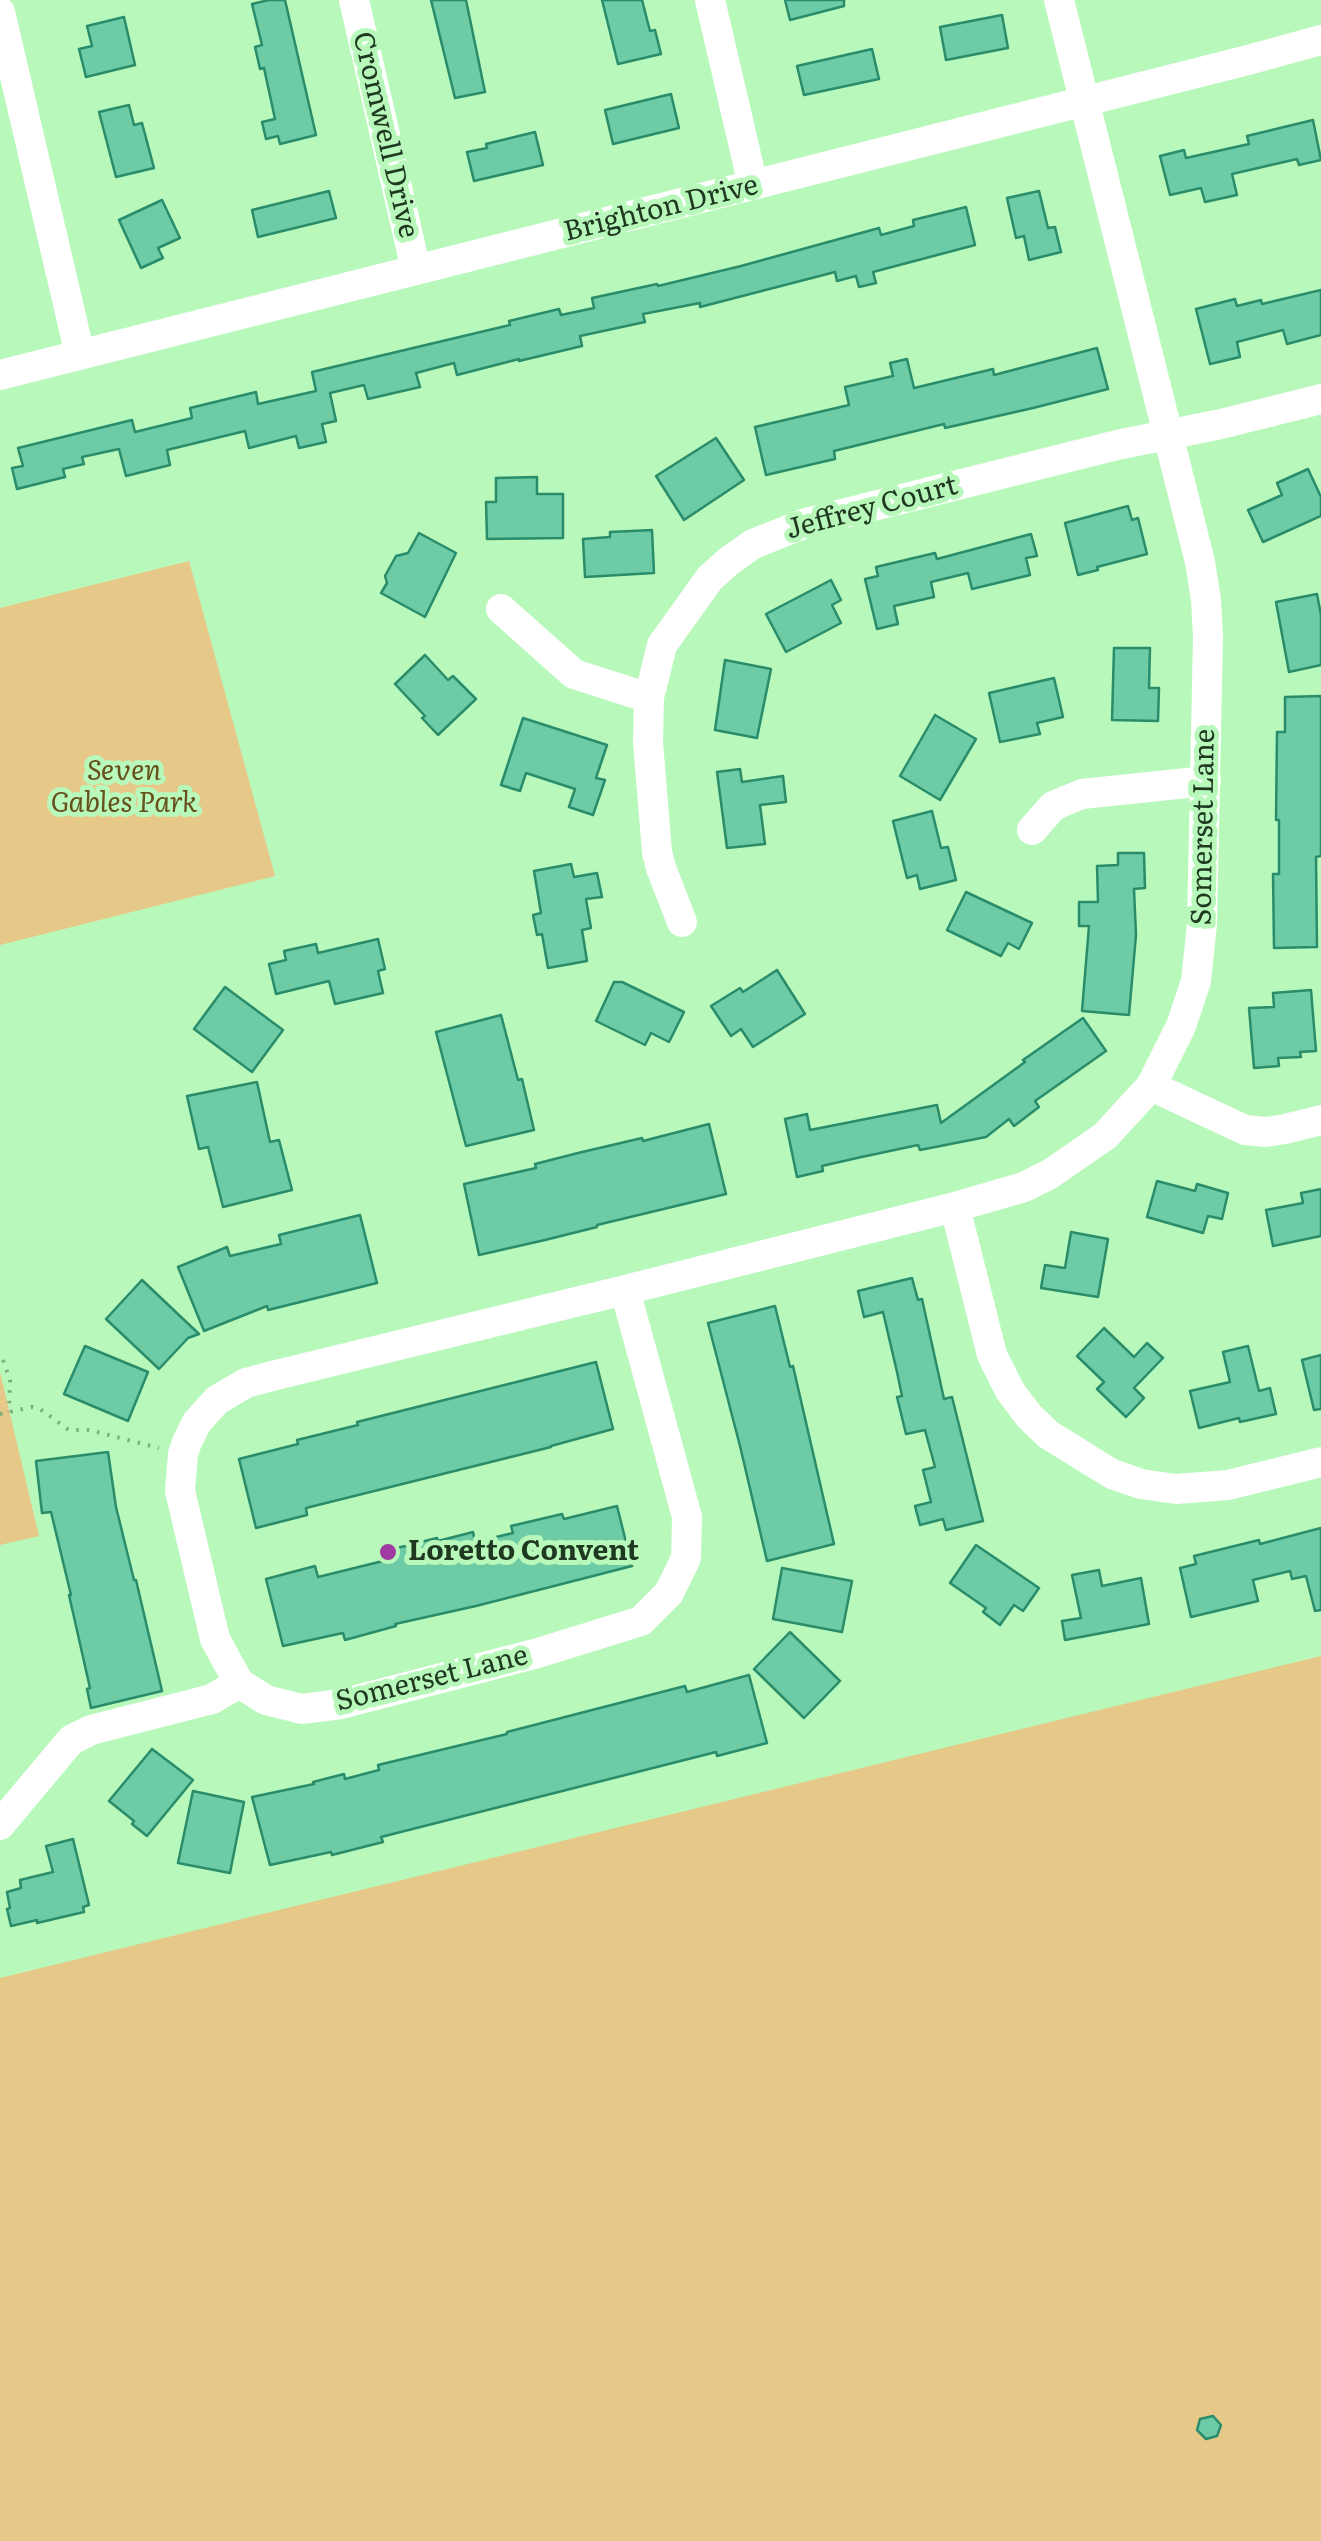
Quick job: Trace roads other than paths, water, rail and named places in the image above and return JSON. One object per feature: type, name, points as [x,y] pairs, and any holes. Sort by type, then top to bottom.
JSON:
[{"type":"street","name":"Cromwell Drive","points":[[354,0],[416,270]]},
{"type":"street","points":[[710,0],[754,186]]},
{"type":"street","name":"Somerset Lane","points":[[626,1290],[687,1517],[686,1558],[670,1593],[641,1621],[341,1704],[302,1710],[266,1700],[239,1683],[215,1639],[180,1491],[184,1454],[197,1422],[217,1400],[246,1384],[1003,1194],[1050,1174],[1105,1136],[1152,1086],[1181,1026],[1196,980],[1202,924],[1206,781],[1206,600],[1200,562],[1060,0]]},
{"type":"street","points":[[0,12],[80,355]]},
{"type":"street","name":"Brighton Drive","points":[[0,375],[1321,40]]},
{"type":"street","name":"Jeffrey Court","points":[[682,922],[657,852],[648,742],[649,698],[662,645],[710,578],[754,544],[806,523],[1117,445],[1321,400]]},
{"type":"street","points":[[501,609],[574,674],[649,698]]},
{"type":"street","points":[[1032,830],[1053,806],[1082,794],[1206,781]]},
{"type":"street","points":[[1152,1086],[1245,1130],[1266,1132],[1321,1120]]},
{"type":"street","points":[[955,1207],[992,1355],[1010,1392],[1048,1435],[1112,1474],[1140,1484],[1176,1489],[1228,1485],[1321,1462]]},
{"type":"street","points":[[0,1825],[71,1740],[90,1730],[212,1699],[239,1683]]},
{"type":"place","name":"Loretto Convent","points":[[388,1552]]},
{"type":"park label","name":"Seven Gables Park","points":[[124,788]]}]
